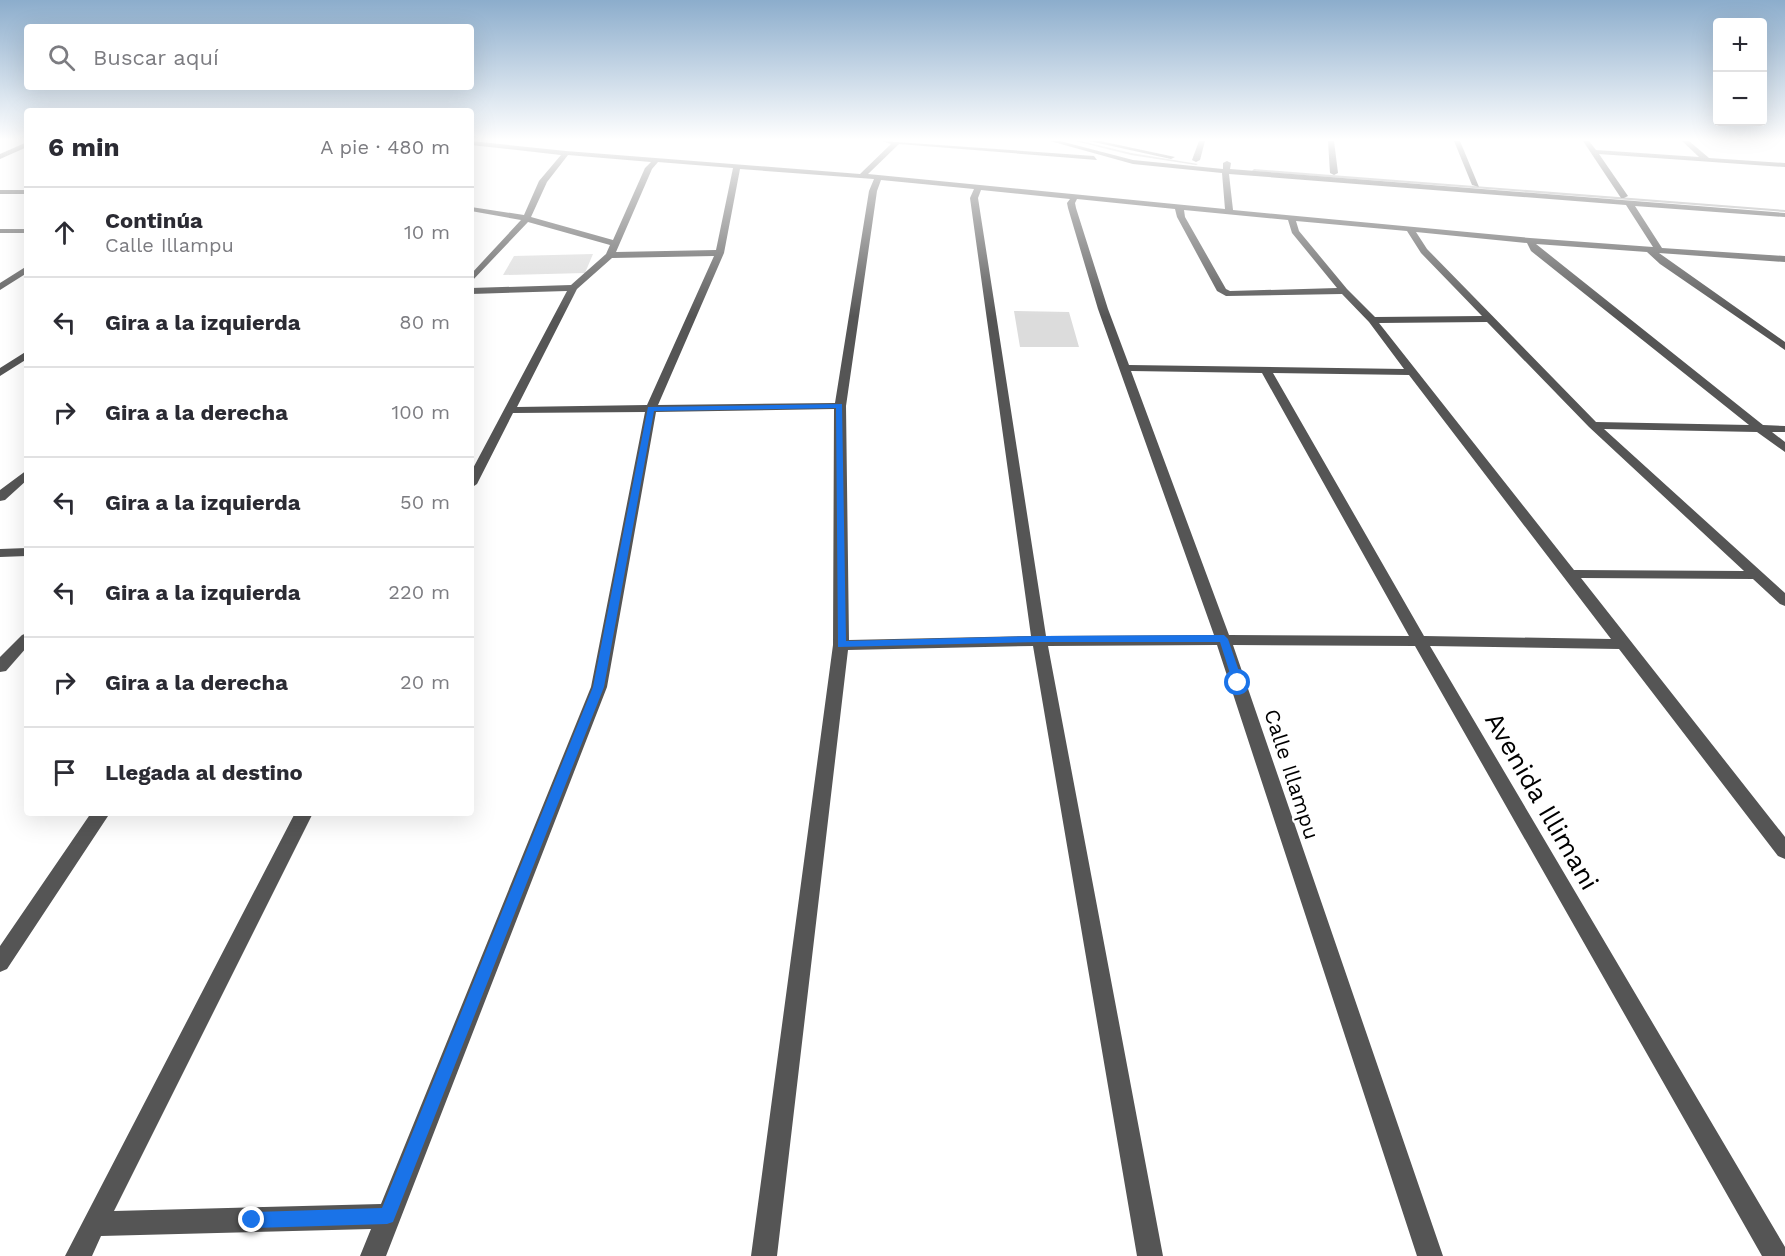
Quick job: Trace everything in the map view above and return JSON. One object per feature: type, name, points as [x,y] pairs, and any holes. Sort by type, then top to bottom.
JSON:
[{"type":"street","points":[[474,276],[526,219],[535,200]]},
{"type":"street","points":[[474,478],[573,288],[610,255],[634,200]]},
{"type":"street","points":[[373,1256],[599,687],[651,408],[720,253],[730,200]]},
{"type":"street","points":[[764,1256],[841,645],[840,406],[872,200]]},
{"type":"street","points":[[974,200],[1040,639],[1150,1256]]},
{"type":"street","name":"Calle Illampu","points":[[1073,200],[1072,208],[1103,309],[1224,639],[1430,1256]]},
{"type":"street","points":[[1102,200],[1530,241],[1780,259],[1785,264]]},
{"type":"street","points":[[1228,200],[1229,212]]},
{"type":"street","points":[[1621,200],[1785,209]]},
{"type":"street","points":[[1622,200],[1785,216]]},
{"type":"street","points":[[1626,200],[1663,262],[1785,347]]},
{"type":"street","points":[[1179,207],[1180,217],[1219,287],[1229,294],[1344,291]]},
{"type":"street","points":[[474,210],[526,219],[614,243]]},
{"type":"street","points":[[1292,219],[1295,231],[1344,291],[1372,320],[1785,851]]},
{"type":"street","points":[[1410,230],[1424,251],[1593,424],[1785,601]]},
{"type":"street","points":[[0,231],[24,231]]},
{"type":"street","points":[[1530,241],[1534,249],[1785,448]]},
{"type":"street","points":[[610,255],[720,253]]},
{"type":"street","points":[[0,287],[24,271]]},
{"type":"street","points":[[0,279],[14,278]]},
{"type":"street","points":[[474,291],[573,288]]},
{"type":"street","points":[[1372,320],[1492,319]]},
{"type":"street","points":[[0,374],[24,356]]},
{"type":"street","points":[[1125,368],[1412,372]]},
{"type":"street","name":"Avenida Illimani","points":[[1266,371],[1776,1256]]},
{"type":"street","points":[[508,410],[840,406]]},
{"type":"street","points":[[1593,424],[1785,429]]},
{"type":"street","points":[[0,496],[24,476]]},
{"type":"street","points":[[0,553],[24,552]]},
{"type":"street","points":[[1568,574],[1757,575]]},
{"type":"street","points":[[841,645],[1040,639],[1419,640],[1623,644]]},
{"type":"street","points":[[0,667],[24,641]]},
{"type":"street","points":[[0,963],[99,816]]},
{"type":"street","points":[[78,1256],[302,816]]},
{"type":"street","points":[[95,1224],[387,1216]]},
{"type":"shaded area","points":[[593,254],[585,273],[503,275],[514,256]]},
{"type":"shaded area","points":[[1014,311],[1069,312],[1079,347],[1020,347]]},
{"type":"waterway","points":[[1638,200],[1785,211]]},
{"type":"route","points":[[252,1220],[387,1216],[599,687],[651,408],[840,406],[841,645],[1040,639],[1224,639],[1238,683]]}]
